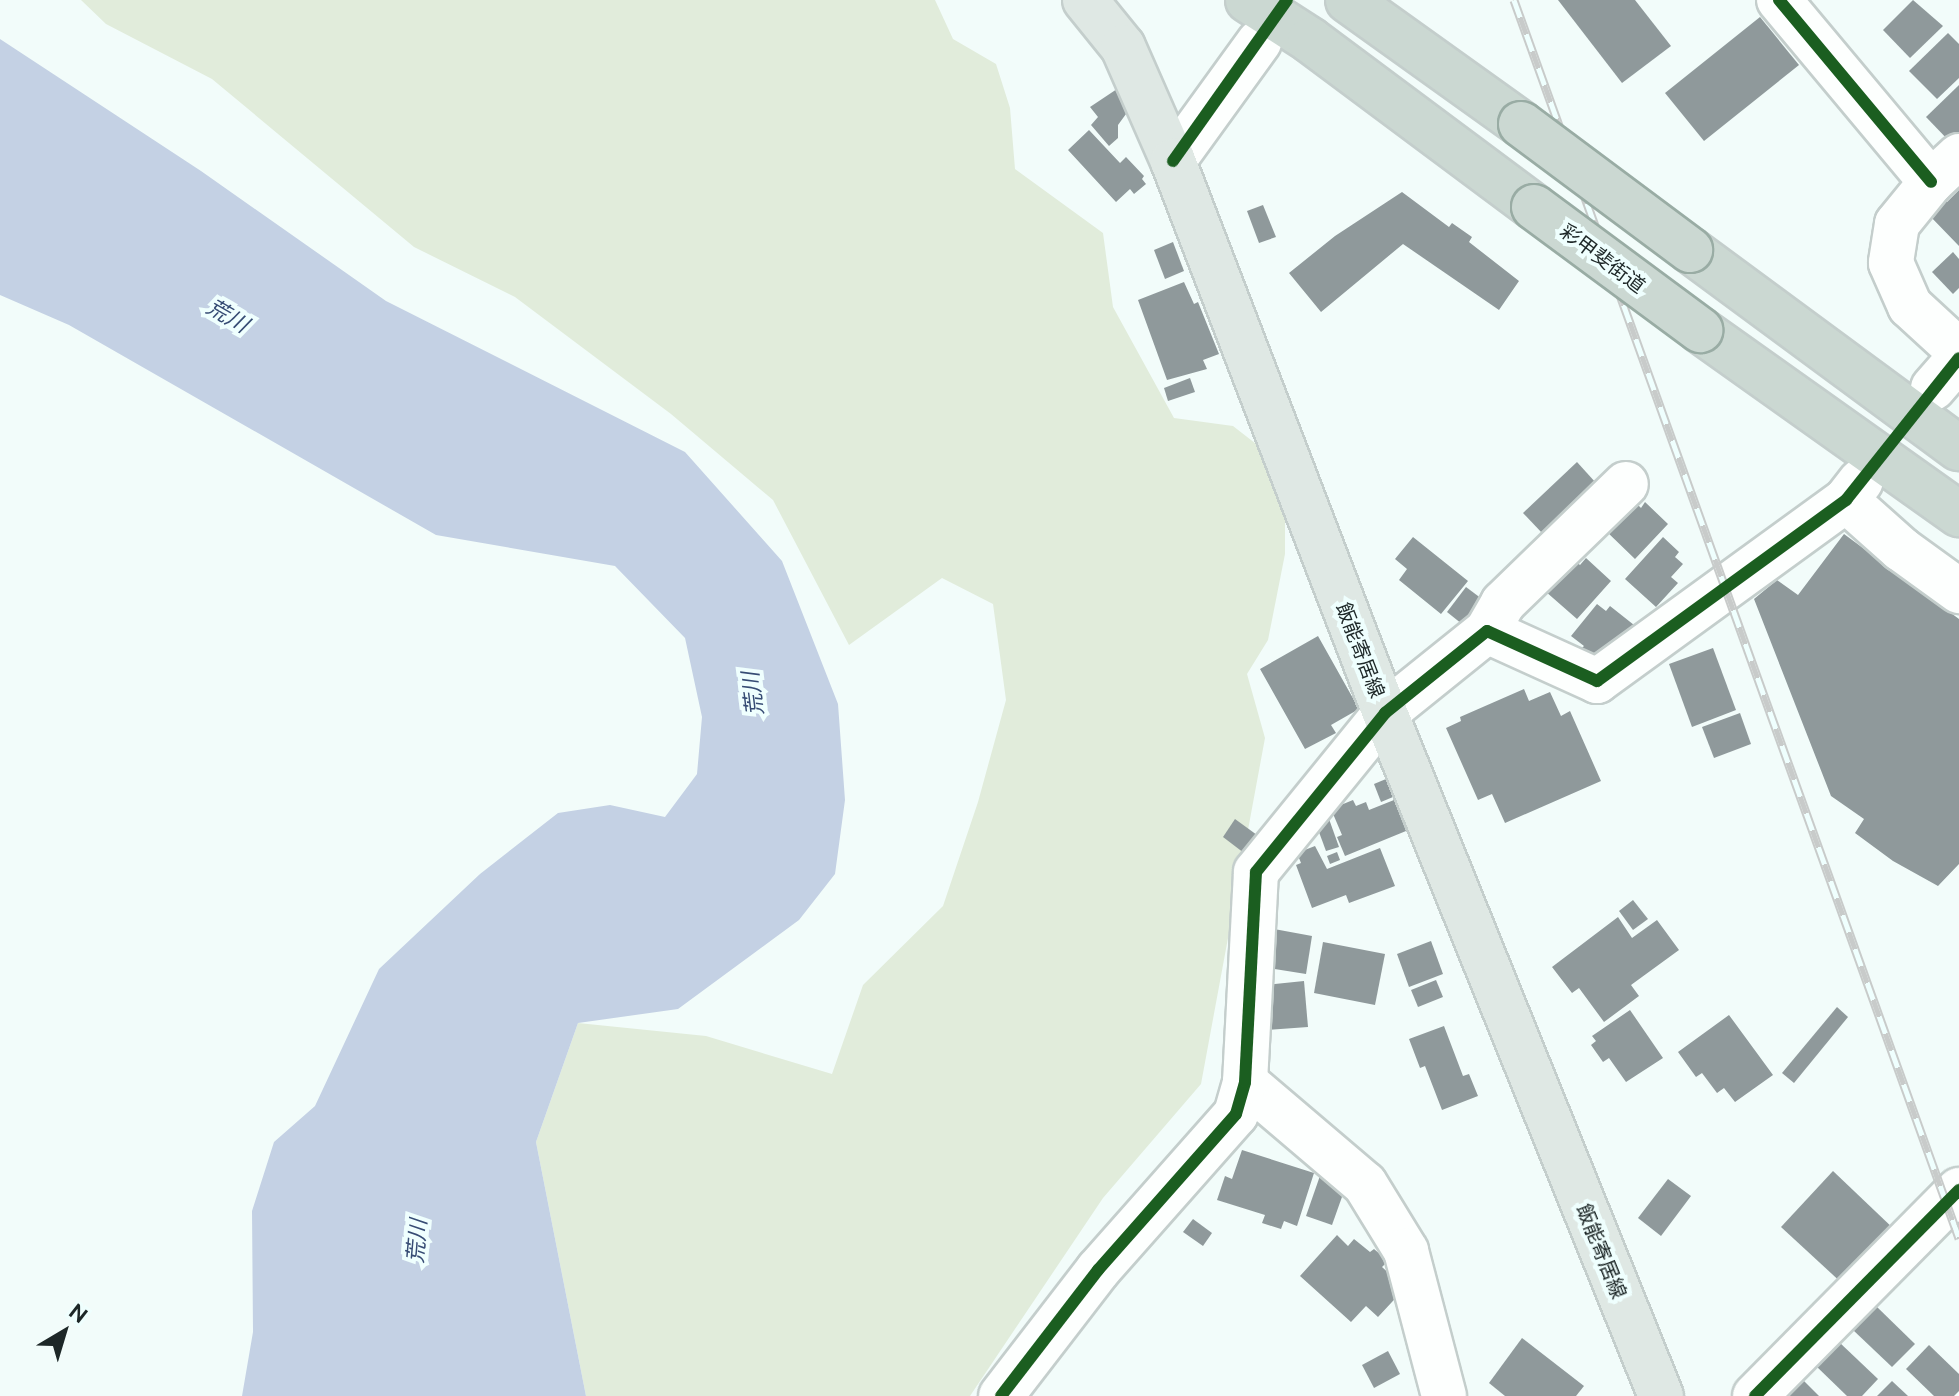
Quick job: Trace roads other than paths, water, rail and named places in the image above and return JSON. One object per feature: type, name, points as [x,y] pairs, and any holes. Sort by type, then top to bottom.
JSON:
[{"type":"highway","name":"彩甲斐街道","points":[[1248,0],[1310,40],[1700,330],[1959,514]]},
{"type":"highway","points":[[1348,0],[1959,448]]},
{"type":"main road","name":"飯能寄居線","points":[[1085,0],[1123,47],[1173,161],[1385,713],[1661,1396]]},
{"type":"street","points":[[1779,0],[1945,169],[1897,224],[1891,263],[1910,306],[1959,351]]},
{"type":"street","points":[[1173,161],[1259,42]]},
{"type":"street","points":[[1001,1396],[1098,1270],[1236,1114],[1245,1082],[1256,872],[1385,713],[1487,631],[1503,603],[1626,484]]},
{"type":"street","points":[[1487,631],[1597,681],[1854,491],[1901,549],[1959,591]]},
{"type":"street","points":[[1245,1082],[1365,1184],[1406,1251],[1444,1396]]},
{"type":"street","points":[[1755,1396],[1959,1190]]},
{"type":"water","name":"荒川","points":[[0,39],[201,171],[386,301],[685,452],[782,561],[838,704],[845,800],[835,874],[799,920],[678,1009],[578,1023],[536,1142],[586,1396],[242,1396],[253,1332],[252,1211],[274,1142],[315,1106],[379,969],[480,874],[558,813],[610,805],[665,817],[697,774],[702,717],[685,638],[615,566],[436,535],[69,325],[0,295]]},
{"type":"railway","points":[[1514,0],[1959,1238]]}]
